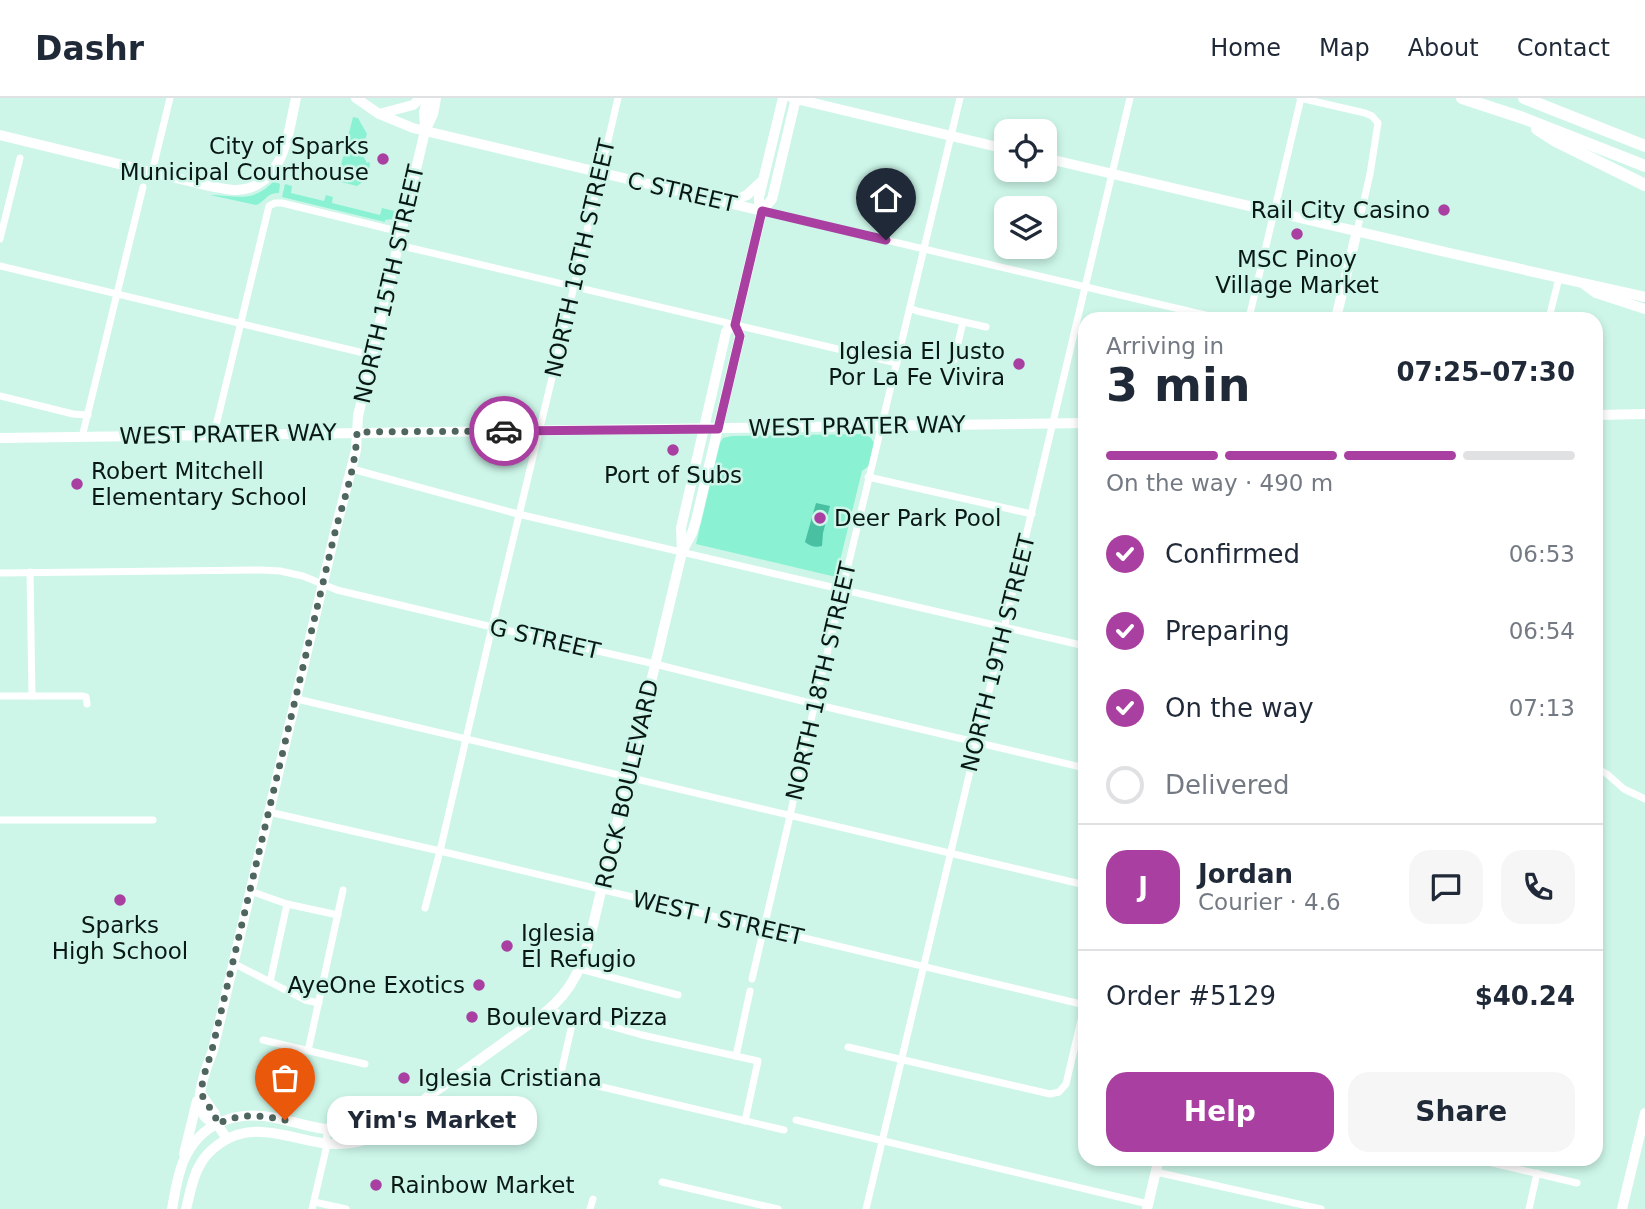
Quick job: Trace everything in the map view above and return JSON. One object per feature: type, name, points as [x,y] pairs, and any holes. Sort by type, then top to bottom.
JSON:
[{"type":"highway","points":[[1462,98],[1523,118],[1645,166]]},
{"type":"highway","points":[[1524,98],[1645,146]]},
{"type":"highway","points":[[1523,118],[1554,140],[1645,185]]},
{"type":"main road","points":[[0,135],[225,189],[243,189],[261,183],[280,161],[296,98]]},
{"type":"main road","name":"C STREET","points":[[356,98],[379,114],[403,125],[762,211]]},
{"type":"main road","points":[[379,114],[412,105],[421,98]]},
{"type":"main road","name":"NORTH 15TH STREET","points":[[425,131],[428,98]]},
{"type":"main road","name":"NORTH 15TH STREET","points":[[182,1164],[352,469],[358,416],[425,131],[433,114],[436,98]]},
{"type":"main road","name":"ROCK BOULEVARD","points":[[762,211],[759,202],[783,98]]},
{"type":"main road","points":[[794,98],[994,146]]},
{"type":"main road","name":"ROCK BOULEVARD","points":[[172,1209],[182,1164],[191,1147],[217,1124],[237,1116],[258,1115],[327,1130],[370,1126],[399,1110],[415,1106],[547,1011],[567,990],[580,970],[682,552],[696,520],[740,336],[735,325],[762,211],[772,199],[794,98]]},
{"type":"main road","points":[[1057,161],[1645,297]]},
{"type":"main road","points":[[729,203],[750,194],[763,181]]},
{"type":"main road","points":[[1337,312],[1357,231]]},
{"type":"main road","points":[[1585,284],[1596,293],[1645,309]]},
{"type":"main road","name":"ROCK BOULEVARD","points":[[682,552],[681,528],[703,429],[726,332],[735,325]]},
{"type":"main road","points":[[1603,415],[1645,414]]},
{"type":"main road","name":"WEST PRATER WAY","points":[[0,438],[1078,423]]},
{"type":"main road","points":[[201,1090],[227,1139]]},
{"type":"main road","name":"ROCK BOULEVARD","points":[[187,1209],[200,1164],[212,1150],[227,1139],[246,1132],[266,1131],[327,1144],[358,1142],[385,1133],[408,1120],[415,1106]]},
{"type":"main road","points":[[1622,1209],[1645,1113]]},
{"type":"main road","points":[[1148,1206],[1157,1166]]},
{"type":"street","points":[[152,172],[170,98]]},
{"type":"street","name":"NORTH 16TH STREET","points":[[425,908],[618,98]]},
{"type":"street","name":"NORTH 18TH STREET","points":[[752,979],[814,704],[960,98]]},
{"type":"street","name":"NORTH 19TH STREET","points":[[1080,312],[1130,98]]},
{"type":"street","points":[[1250,312],[1300,98],[1365,113],[1376,119],[1378,128],[1357,231]]},
{"type":"street","points":[[0,239],[19,158]]},
{"type":"street","points":[[82,437],[143,187]]},
{"type":"street","points":[[214,434],[267,214],[272,204],[282,203],[401,232]]},
{"type":"street","name":"C STREET","points":[[762,211],[1192,312]]},
{"type":"street","points":[[398,244],[897,363]]},
{"type":"street","points":[[0,266],[372,355]]},
{"type":"street","points":[[1550,312],[1559,278]]},
{"type":"street","points":[[910,308],[986,327]]},
{"type":"street","name":"NORTH 19TH STREET","points":[[866,1209],[1078,321]]},
{"type":"street","points":[[954,360],[963,322]]},
{"type":"street","points":[[0,396],[73,414],[88,415]]},
{"type":"street","points":[[352,469],[518,514],[1078,644]]},
{"type":"street","points":[[868,477],[1032,514]]},
{"type":"street","name":"G STREET","points":[[0,573],[261,570],[290,573],[310,578],[337,590],[1078,766]]},
{"type":"street","points":[[30,572],[32,696]]},
{"type":"street","points":[[0,696],[84,696],[86,704]]},
{"type":"street","points":[[297,699],[1078,883]]},
{"type":"street","points":[[1603,773],[1624,789],[1645,799]]},
{"type":"street","name":"WEST I STREET","points":[[269,812],[440,850],[1078,1003]]},
{"type":"street","points":[[0,820],[153,820]]},
{"type":"street","points":[[308,1051],[343,890]]},
{"type":"street","points":[[250,891],[287,904],[338,915]]},
{"type":"street","points":[[270,982],[287,904]]},
{"type":"street","points":[[233,963],[305,1000],[319,1003]]},
{"type":"street","points":[[580,970],[678,995]]},
{"type":"street","points":[[736,1056],[750,991]]},
{"type":"street","points":[[547,1011],[758,1061],[745,1121]]},
{"type":"street","points":[[574,1016],[560,1077],[784,1130]]},
{"type":"street","points":[[848,1047],[1050,1094],[1059,1093],[1066,1084],[1078,1034]]},
{"type":"street","points":[[263,1040],[365,1064]]},
{"type":"street","points":[[796,1120],[1148,1206]]},
{"type":"street","points":[[327,1130],[327,1144],[313,1205],[346,1209]]},
{"type":"street","points":[[1506,1166],[1577,1182]]},
{"type":"street","points":[[1156,1172],[1321,1209]]},
{"type":"street","points":[[1528,1209],[1537,1173]]},
{"type":"street","points":[[662,1182],[778,1209]]},
{"type":"street","points":[[590,1209],[593,1199]]},
{"type":"shaded area","points":[[353,117],[358,118],[367,134],[365,140],[349,149],[346,145]]},
{"type":"shaded area","points":[[356,149],[370,164],[367,179],[357,186],[337,181],[343,157]]},
{"type":"shaded area","points":[[273,182],[280,184],[279,193],[272,194],[256,205],[210,195],[250,196]]},
{"type":"shaded area","points":[[285,184],[292,186],[291,193],[324,201],[326,195],[333,197],[332,203],[380,215],[382,208],[394,211],[392,219],[385,222],[282,197]]},
{"type":"shaded area","points":[[864,434],[874,443],[870,465],[862,471],[836,577],[696,544],[723,438]]},
{"type":"shaded area","name":"Deer Park Pool","points":[[816,503],[830,506],[822,546],[817,547],[805,542]]},
{"type":"way so far","points":[[285,1120],[248,1115],[226,1119],[217,1124],[215,1114],[204,1100],[201,1090],[352,469],[357,432],[504,431]]},
{"type":"place","name":"City of Sparks Municipal Courthouse","points":[[383,159]]},
{"type":"place","name":"Rail City Casino","points":[[1444,210]]},
{"type":"place","name":"MSC Pinoy Village Market","points":[[1297,234]]},
{"type":"place","name":"Iglesia El Justo Por La Fe Vivira","points":[[1019,364]]},
{"type":"place","name":"Port of Subs","points":[[673,450]]},
{"type":"place","name":"Robert Mitchell Elementary School","points":[[77,484]]},
{"type":"place","name":"Deer Park Pool","points":[[820,518]]},
{"type":"place","name":"Sparks High School","points":[[120,900]]},
{"type":"place","name":"Iglesia El Refugio","points":[[507,946]]},
{"type":"place","name":"AyeOne Exotics","points":[[479,985]]},
{"type":"place","name":"Boulevard Pizza","points":[[472,1017]]},
{"type":"place","name":"Iglesia Cristiana","points":[[404,1078]]},
{"type":"place","name":"Yim's Market","points":[[285,1120]]},
{"type":"place","name":"Rainbow Market","points":[[376,1185]]},
{"type":"route","points":[[504,431],[718,429],[740,336],[735,325],[762,211],[886,240]]}]
